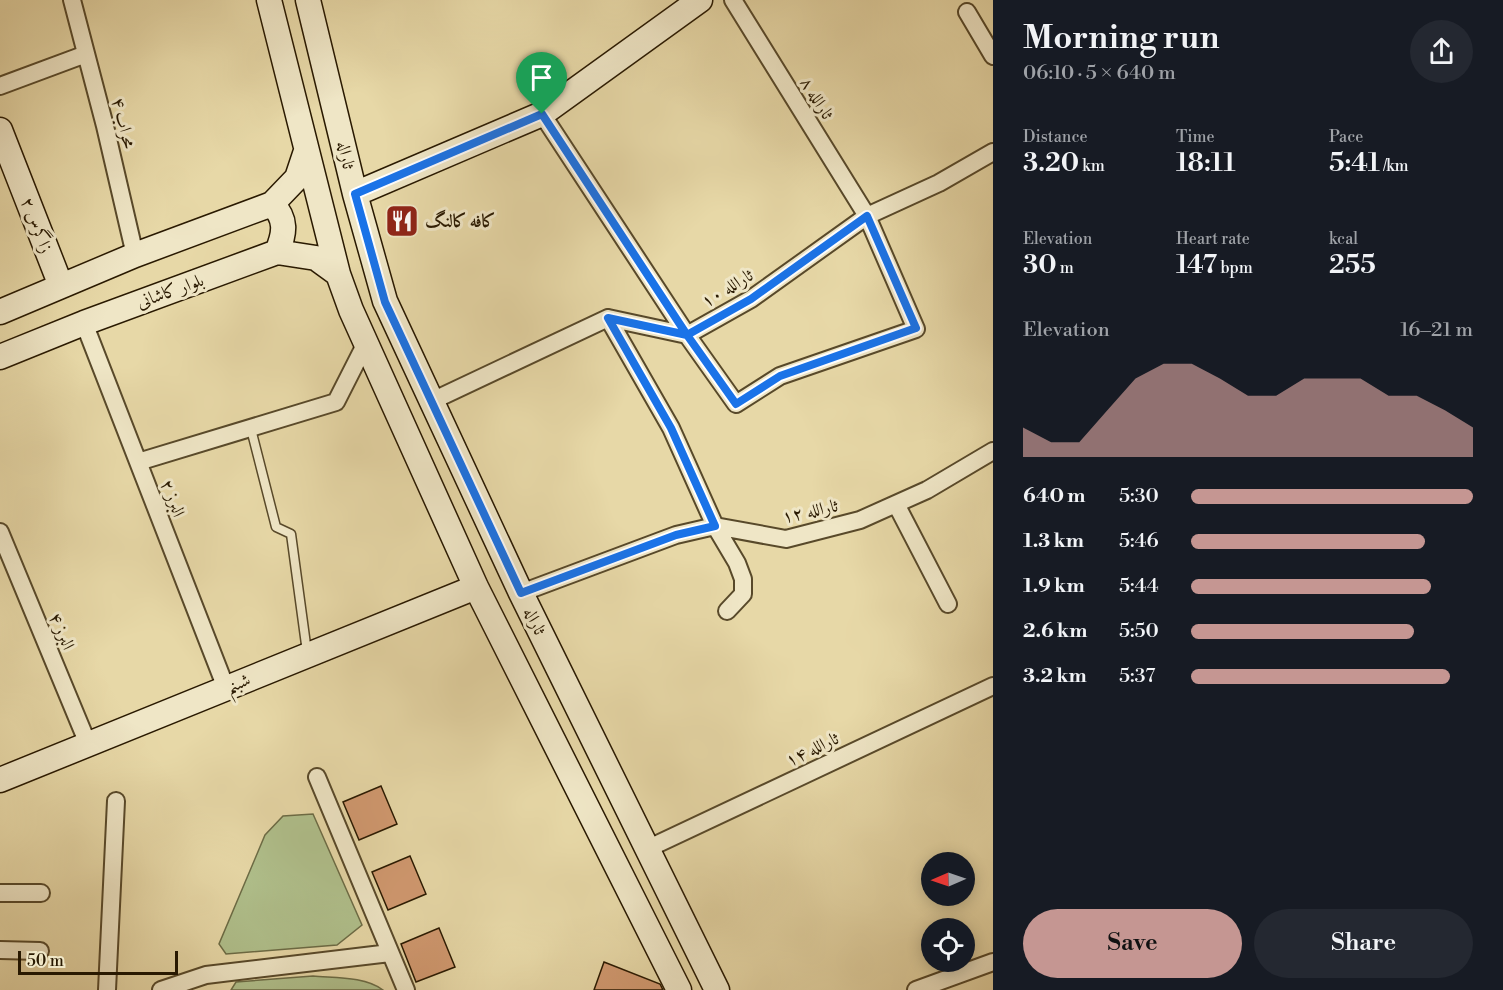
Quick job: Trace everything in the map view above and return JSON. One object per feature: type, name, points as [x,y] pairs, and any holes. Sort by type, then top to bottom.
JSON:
[{"type":"main road","name":"ثاراله","points":[[269,0],[338,274],[366,343],[476,587],[678,990]]},
{"type":"main road","name":"ثاراله","points":[[308,0],[355,194],[385,302],[521,593],[610,775],[649,848],[717,990]]},
{"type":"main road","points":[[355,194],[542,114],[700,0]]},
{"type":"main road","name":"زاگرس ۲","points":[[0,129],[61,286]]},
{"type":"main road","points":[[0,312],[135,255],[272,204],[297,178],[306,151]]},
{"type":"main road","points":[[272,204],[281,213],[285,230],[278,252]]},
{"type":"main road","name":"بلوار کاشانی","points":[[0,357],[84,323],[278,252],[316,258],[338,274]]},
{"type":"main road","name":"شبنم","points":[[0,780],[476,587]]},
{"type":"street","name":"محراب ۴","points":[[72,0],[135,255]]},
{"type":"street","name":"ثارالله ۸","points":[[687,335],[736,404],[780,376],[916,328],[867,216],[734,0]]},
{"type":"street","points":[[967,12],[993,56]]},
{"type":"street","points":[[0,86],[86,54]]},
{"type":"street","points":[[542,114],[687,335]]},
{"type":"street","name":"ثارالله ۱۰","points":[[687,335],[751,299],[867,216],[939,183],[993,152]]},
{"type":"street","points":[[432,400],[608,318],[687,335]]},
{"type":"street","points":[[608,318],[671,428],[715,526],[737,563],[742,579],[743,594],[727,611]]},
{"type":"street","name":"البرز ۲","points":[[84,323],[226,688]]},
{"type":"street","points":[[138,462],[336,402],[366,343]]},
{"type":"street","name":"ثارالله ۱۲","points":[[521,593],[676,535],[715,526],[786,539],[860,520],[927,490],[993,451]]},
{"type":"street","points":[[896,504],[948,604]]},
{"type":"street","name":"البرز ۴","points":[[0,532],[88,744]]},
{"type":"street","name":"ثارالله ۱۴","points":[[649,848],[993,686]]},
{"type":"street","points":[[317,777],[406,990]]},
{"type":"street","points":[[107,990],[116,801]]},
{"type":"street","points":[[0,893],[41,892]]},
{"type":"street","points":[[0,950],[40,951]]},
{"type":"street","points":[[161,990],[206,975],[390,953]]},
{"type":"street","points":[[916,990],[946,985],[993,962]]},
{"type":"lane","points":[[251,429],[276,527],[291,534],[308,655]]},
{"type":"green space","points":[[313,814],[362,925],[337,945],[226,954],[219,944],[265,835],[283,816]]},
{"type":"green space","points":[[313,976],[358,980],[376,985],[383,990],[231,990],[236,982]]},
{"type":"building","points":[[381,786],[397,824],[359,840],[343,802]]},
{"type":"building","points":[[410,856],[426,894],[388,910],[372,872]]},
{"type":"building","points":[[439,928],[455,967],[416,982],[401,944]]},
{"type":"building","points":[[604,962],[660,984],[663,990],[594,990]]},
{"type":"place","name":"کافه کالنگ","points":[[402,221]]},
{"type":"route","points":[[542,114],[355,194],[385,302],[521,593],[676,535],[715,526],[671,428],[608,318],[687,335],[751,299],[867,216],[916,328],[780,376],[736,404],[687,335],[542,114]]}]
